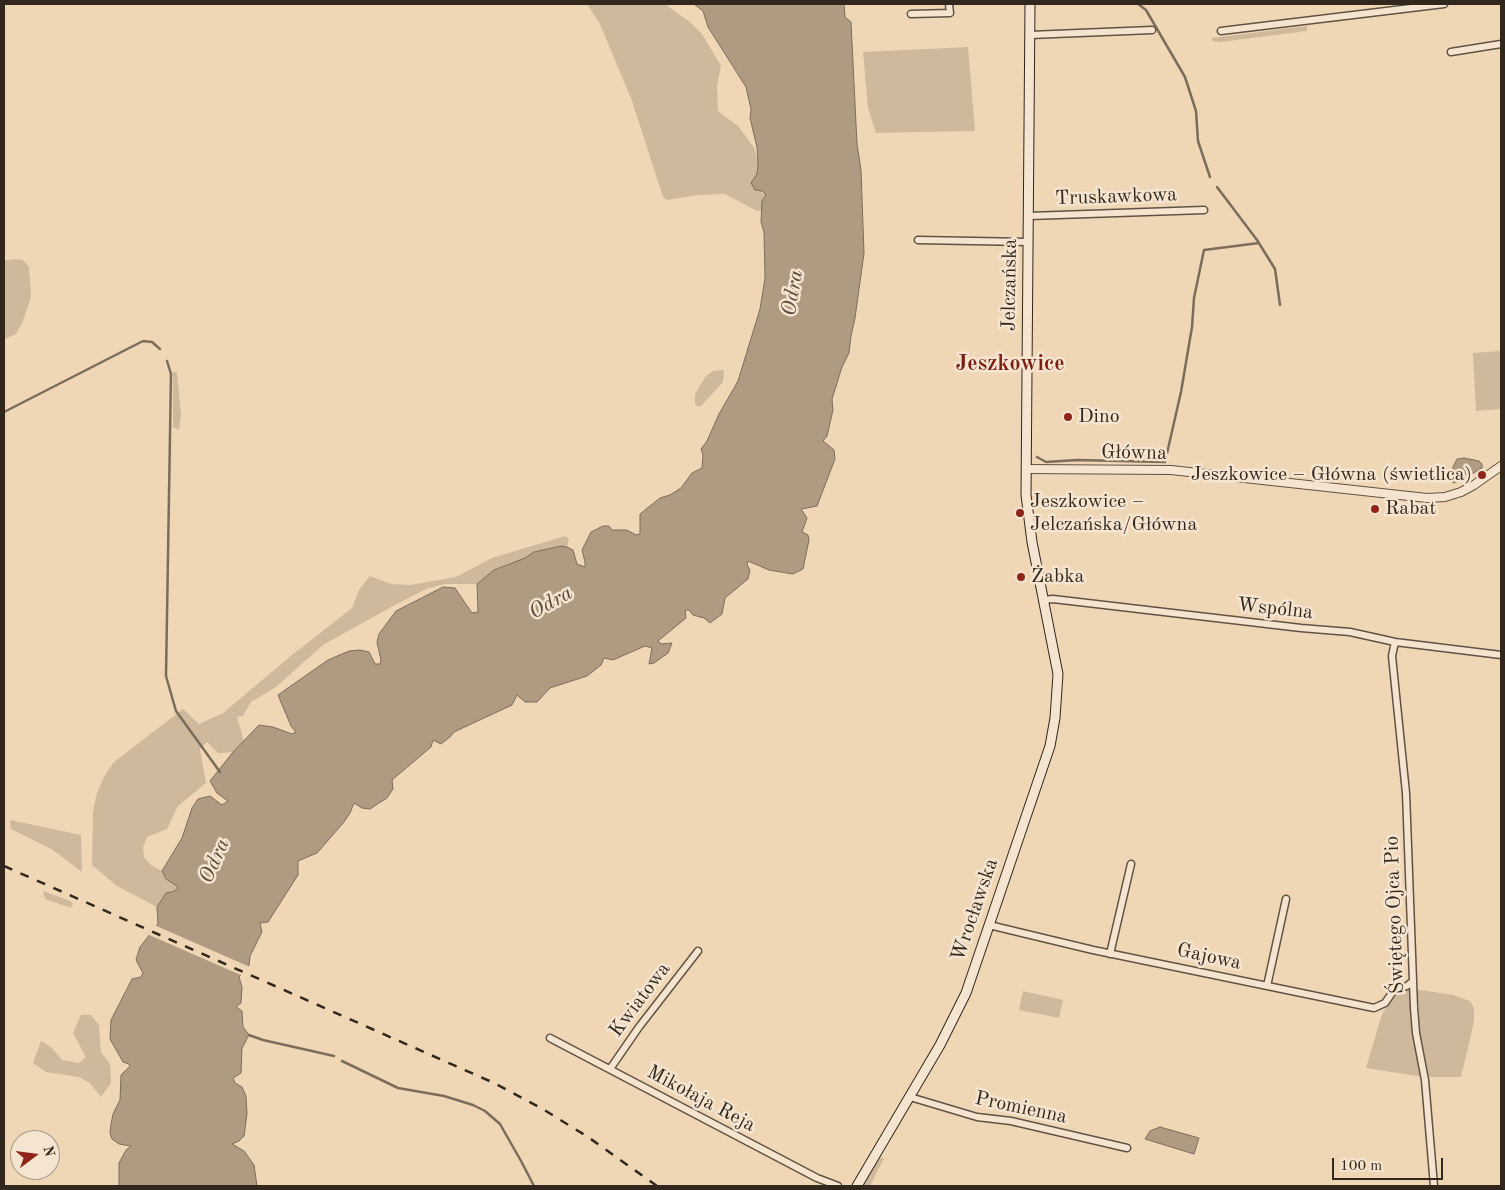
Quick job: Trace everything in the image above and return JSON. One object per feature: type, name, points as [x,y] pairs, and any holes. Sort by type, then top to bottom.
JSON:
[{"type":"main road","name":"Jelczańska","points":[[1030,4],[1026,495],[1032,542],[1048,624]]},
{"type":"main road","name":"Wrocławska","points":[[857,1186],[940,1046],[966,993],[1052,737],[1058,674],[1048,624]]},
{"type":"street","points":[[911,14],[950,13],[949,4]]},
{"type":"street","points":[[1221,31],[1444,4]]},
{"type":"street","points":[[1030,35],[1152,30]]},
{"type":"street","points":[[1451,52],[1501,44]]},
{"type":"street","name":"Truskawkowa","points":[[1028,216],[1204,210]]},
{"type":"street","points":[[918,240],[1028,242]]},
{"type":"street","name":"Główna","points":[[1026,469],[1171,470],[1426,498],[1445,497],[1461,492],[1474,486],[1501,466]]},
{"type":"street","name":"Wspólna","points":[[1043,600],[1053,599],[1350,632],[1395,642],[1501,656]]},
{"type":"street","name":"Świętego Ojca Pio","points":[[1395,642],[1392,656],[1406,793],[1416,1033],[1425,1080],[1434,1186]]},
{"type":"street","points":[[1110,954],[1131,864]]},
{"type":"street","points":[[1267,986],[1286,899]]},
{"type":"street","name":"Gajowa","points":[[989,925],[1110,954],[1374,1008],[1385,1004],[1394,990],[1407,986],[1413,980]]},
{"type":"street","name":"Kwiatowa","points":[[610,1069],[638,1027],[698,951]]},
{"type":"street","name":"Mikołaja Reja","points":[[550,1038],[817,1178],[838,1186]]},
{"type":"street","name":"Promienna","points":[[910,1097],[977,1117],[1011,1120],[1127,1148]]},
{"type":"shaded area","points":[[587,4],[665,4],[691,23],[702,34],[721,66],[717,86],[718,111],[739,127],[755,149],[758,165],[757,174],[766,195],[762,201],[762,210],[757,211],[725,194],[697,195],[667,200],[663,197],[632,101],[600,24]]},
{"type":"shaded area","points":[[1307,26],[1307,31],[1220,42],[1212,41],[1212,38]]},
{"type":"shaded area","points":[[968,47],[975,131],[876,133],[868,108],[863,52]]},
{"type":"shaded area","points":[[23,260],[29,267],[31,297],[23,321],[16,334],[4,339],[4,261]]},
{"type":"shaded area","points":[[1501,351],[1501,409],[1476,411],[1473,353]]},
{"type":"shaded area","points":[[724,370],[723,382],[700,407],[695,405],[695,394],[706,376],[713,371]]},
{"type":"shaded area","points":[[173,372],[177,372],[181,416],[179,430],[173,427]]},
{"type":"shaded area","points":[[565,536],[569,539],[567,547],[561,546],[534,552],[525,558],[494,570],[477,584],[444,584],[426,589],[323,645],[276,687],[251,702],[243,716],[237,717],[244,741],[241,746],[233,752],[218,753],[207,742],[200,749],[206,783],[178,806],[167,829],[147,837],[143,847],[144,857],[151,865],[162,871],[166,879],[177,886],[178,889],[162,898],[157,907],[117,886],[92,865],[93,811],[97,793],[105,775],[114,762],[183,709],[199,724],[223,713],[352,608],[359,590],[370,576],[391,584],[410,585],[456,577],[492,558]]},
{"type":"shaded area","points":[[10,820],[81,835],[82,872],[53,850],[11,829]]},
{"type":"shaded area","points":[[43,891],[73,903],[71,908],[45,899]]},
{"type":"shaded area","points":[[1408,988],[1453,995],[1470,1001],[1474,1008],[1474,1022],[1461,1077],[1423,1077],[1366,1068],[1381,1017],[1387,1005],[1393,994]]},
{"type":"shaded area","points":[[1023,991],[1063,1000],[1059,1018],[1019,1010]]},
{"type":"shaded area","points":[[81,1015],[91,1015],[99,1025],[101,1052],[110,1064],[111,1083],[101,1097],[90,1083],[79,1077],[46,1072],[33,1063],[41,1041],[51,1047],[62,1060],[79,1063],[86,1057],[73,1033]]},
{"type":"shaded area","points":[[881,1158],[884,1158],[870,1186],[861,1186],[876,1163]]},
{"type":"water","name":"Odra","points":[[694,4],[844,4],[845,17],[851,22],[857,144],[861,170],[864,253],[849,353],[842,367],[832,399],[833,410],[827,436],[823,441],[834,450],[835,459],[817,506],[801,509],[807,518],[802,532],[808,535],[809,540],[803,569],[793,574],[769,570],[748,561],[747,565],[750,570],[748,579],[725,598],[722,614],[710,623],[704,618],[693,615],[689,610],[685,610],[686,618],[658,641],[661,644],[672,643],[668,653],[654,663],[649,664],[652,648],[645,646],[613,660],[604,658],[601,665],[587,676],[550,688],[537,702],[525,702],[517,695],[512,705],[454,732],[441,744],[433,740],[431,747],[392,780],[393,789],[387,798],[370,809],[362,808],[354,803],[344,822],[317,853],[298,861],[298,875],[268,922],[260,923],[262,932],[250,956],[249,965],[239,977],[242,987],[241,1003],[236,1007],[242,1011],[243,1027],[249,1035],[242,1048],[241,1073],[233,1078],[235,1083],[242,1087],[246,1096],[247,1114],[244,1136],[232,1144],[244,1151],[254,1165],[257,1186],[119,1186],[119,1163],[126,1150],[131,1146],[119,1144],[112,1139],[110,1133],[113,1114],[120,1100],[121,1075],[130,1066],[123,1062],[110,1039],[111,1020],[132,979],[141,977],[143,973],[136,960],[140,947],[158,924],[157,907],[166,893],[178,889],[177,886],[166,879],[162,871],[182,838],[192,808],[198,799],[210,796],[222,805],[228,801],[217,793],[210,781],[233,752],[259,725],[273,727],[292,734],[296,732],[291,726],[278,695],[328,660],[349,651],[360,650],[369,652],[375,664],[380,664],[381,660],[377,642],[379,634],[396,611],[443,587],[455,588],[472,613],[478,612],[477,584],[494,570],[525,558],[534,552],[561,546],[567,547],[573,550],[577,564],[585,567],[582,550],[591,532],[603,526],[609,526],[612,530],[627,530],[636,535],[640,534],[640,514],[660,498],[670,495],[681,488],[692,473],[702,468],[703,455],[701,449],[738,381],[760,309],[765,278],[764,232],[761,222],[762,201],[766,195],[763,191],[755,190],[751,183],[757,174],[758,165],[757,147],[750,118],[751,109],[746,87],[708,27],[703,11]]},
{"type":"water","points":[[1464,458],[1479,461],[1482,464],[1482,468],[1453,483],[1453,467],[1457,459]]},
{"type":"water","points":[[1160,1127],[1199,1138],[1194,1154],[1145,1139],[1150,1131]]},
{"type":"pier","points":[[154,925],[250,967],[243,976],[147,934]]},
{"type":"waterway","points":[[1138,4],[1146,10],[1185,77],[1196,111],[1198,141],[1210,177]]},
{"type":"waterway","points":[[1217,187],[1257,240],[1275,269],[1280,305]]},
{"type":"waterway","points":[[1037,457],[1046,462],[1077,460],[1165,462],[1181,392],[1192,327],[1194,298],[1204,250],[1259,243]]},
{"type":"waterway","points":[[4,412],[143,341],[152,342],[160,349]]},
{"type":"waterway","points":[[167,361],[171,374],[166,676],[176,711],[220,772]]},
{"type":"waterway","points":[[249,1035],[334,1056]]},
{"type":"waterway","points":[[342,1061],[398,1088],[444,1096],[473,1105],[485,1111],[500,1124],[534,1186]]},
{"type":"railway","points":[[4,866],[494,1083],[541,1108],[588,1137],[657,1186]]},
{"type":"place","name":"Dino","points":[[1068,417]]},
{"type":"place","name":"Jeszkowice – Główna (świetlica)","points":[[1482,475]]},
{"type":"place","name":"Rabat","points":[[1375,509]]},
{"type":"place","name":"Jeszkowice – Jelczańska/Główna","points":[[1020,513]]},
{"type":"place","name":"Żabka","points":[[1021,577]]},
{"type":"district","name":"Jeszkowice","points":[[1010,364]]}]
